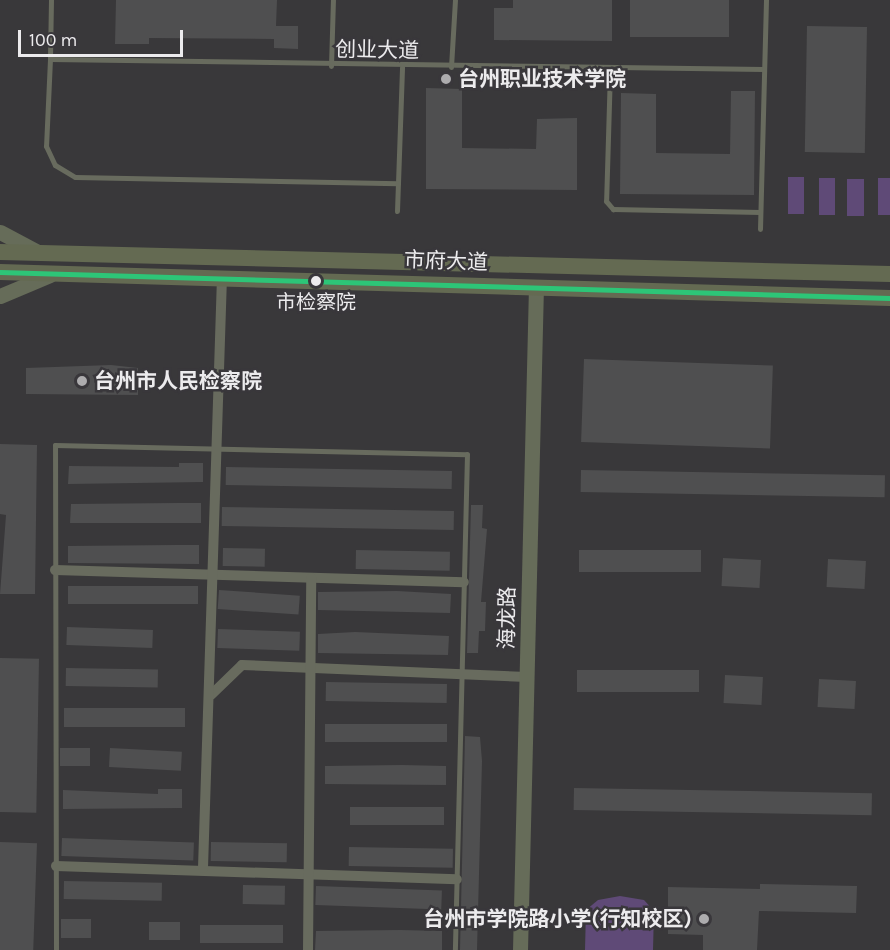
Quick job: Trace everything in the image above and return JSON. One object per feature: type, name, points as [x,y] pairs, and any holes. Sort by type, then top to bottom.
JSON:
[{"type":"main road","name":"市府大道","points":[[0,252],[890,273]]},
{"type":"main road","name":"市府大道","points":[[0,272],[890,298]]},
{"type":"main road","points":[[870,297],[890,303]]},
{"type":"street","points":[[0,232],[41,253]]},
{"type":"street","points":[[0,296],[53,273]]},
{"type":"street","points":[[203,868],[211,695],[222,278]]},
{"type":"street","name":"海龙路","points":[[520,950],[536,287]]},
{"type":"street","points":[[55,570],[464,582]]},
{"type":"street","points":[[308,950],[313,666],[311,578]]},
{"type":"street","points":[[211,695],[242,665],[313,666],[527,677]]},
{"type":"street","points":[[56,866],[203,868],[457,879]]},
{"type":"lane","points":[[51,0],[46,146],[55,165],[75,177],[398,183]]},
{"type":"lane","points":[[331,66],[333,0]]},
{"type":"lane","points":[[451,68],[455,0]]},
{"type":"lane","points":[[760,229],[766,0]]},
{"type":"lane","name":"创业大道","points":[[50,59],[451,68],[763,69]]},
{"type":"lane","points":[[397,211],[402,67]]},
{"type":"lane","points":[[610,70],[606,201],[613,209],[760,212]]},
{"type":"lane","points":[[56,950],[55,445],[467,454],[455,950]]},
{"type":"shaded area","points":[[788,177],[804,177],[804,214],[788,214]]},
{"type":"shaded area","points":[[819,178],[835,178],[835,215],[819,215]]},
{"type":"shaded area","points":[[878,178],[890,178],[890,215],[878,215]]},
{"type":"shaded area","points":[[847,179],[864,179],[864,216],[847,216]]},
{"type":"shaded area","points":[[620,896],[644,900],[654,911],[653,950],[585,950],[586,910],[598,900]]},
{"type":"building","points":[[116,0],[277,0],[276,26],[298,26],[298,49],[274,48],[274,39],[149,38],[149,44],[115,44]]},
{"type":"building","points":[[513,0],[612,0],[612,41],[494,40],[494,8],[513,8]]},
{"type":"building","points":[[630,0],[729,0],[729,37],[630,37]]},
{"type":"building","points":[[807,26],[867,27],[865,153],[805,152]]},
{"type":"building","points":[[426,88],[462,89],[462,148],[536,149],[537,119],[577,118],[577,190],[426,189]]},
{"type":"building","points":[[731,91],[755,91],[754,195],[620,194],[621,93],[656,94],[656,153],[730,154]]},
{"type":"building","points":[[584,359],[773,366],[770,449],[581,442]]},
{"type":"building","name":"台州市人民检察院","points":[[111,365],[138,368],[138,395],[26,394],[26,368]]},
{"type":"building","points":[[0,444],[37,445],[35,594],[0,594],[6,515],[0,514]]},
{"type":"building","points":[[179,463],[203,463],[203,482],[68,484],[69,466],[179,467]]},
{"type":"building","points":[[226,467],[452,471],[452,489],[226,485]]},
{"type":"building","points":[[581,470],[885,475],[885,497],[581,492]]},
{"type":"building","points":[[201,503],[201,523],[70,523],[71,504]]},
{"type":"building","points":[[471,505],[483,505],[482,528],[487,529],[481,602],[486,602],[485,631],[479,631],[478,653],[467,653]]},
{"type":"building","points":[[222,507],[454,511],[454,530],[222,526]]},
{"type":"building","points":[[199,545],[199,564],[68,563],[68,546]]},
{"type":"building","points":[[223,548],[265,549],[265,567],[223,566]]},
{"type":"building","points":[[356,550],[450,552],[450,571],[356,569]]},
{"type":"building","points":[[579,550],[701,550],[701,572],[579,572]]},
{"type":"building","points":[[723,558],[761,560],[759,588],[722,586]]},
{"type":"building","points":[[828,559],[866,561],[864,589],[827,587]]},
{"type":"building","points":[[68,586],[198,586],[198,604],[68,604]]},
{"type":"building","points":[[219,590],[300,596],[298,615],[218,609]]},
{"type":"building","points":[[397,591],[451,594],[450,613],[318,610],[318,592]]},
{"type":"building","points":[[67,627],[153,630],[152,648],[66,645]]},
{"type":"building","points":[[218,629],[300,632],[299,651],[217,648]]},
{"type":"building","points":[[355,632],[449,636],[448,655],[318,653],[318,634]]},
{"type":"building","points":[[0,658],[39,659],[36,813],[0,812]]},
{"type":"building","points":[[66,668],[158,670],[158,688],[66,686]]},
{"type":"building","points":[[577,670],[699,670],[699,692],[577,692]]},
{"type":"building","points":[[725,675],[763,677],[761,705],[724,703]]},
{"type":"building","points":[[819,679],[856,681],[854,709],[818,707]]},
{"type":"building","points":[[326,682],[447,684],[447,703],[326,701]]},
{"type":"building","points":[[64,708],[185,708],[185,727],[64,727]]},
{"type":"building","points":[[325,724],[447,724],[447,742],[325,742]]},
{"type":"building","points":[[465,736],[480,737],[482,761],[477,950],[460,950]]},
{"type":"building","points":[[60,748],[90,748],[90,766],[60,766]]},
{"type":"building","points":[[110,748],[182,752],[181,771],[109,767]]},
{"type":"building","points":[[325,766],[446,766],[446,785],[325,784]]},
{"type":"building","points":[[574,788],[872,793],[872,815],[574,810]]},
{"type":"building","points":[[158,789],[182,789],[182,808],[63,809],[63,790],[158,794]]},
{"type":"building","points":[[350,807],[444,807],[444,825],[350,825]]},
{"type":"building","points":[[62,838],[194,843],[193,861],[61,856]]},
{"type":"building","points":[[0,842],[37,843],[33,950],[0,950]]},
{"type":"building","points":[[211,842],[287,843],[287,862],[211,861]]},
{"type":"building","points":[[349,847],[453,849],[453,868],[349,866]]},
{"type":"building","points":[[64,881],[162,883],[162,901],[64,899]]},
{"type":"building","points":[[760,884],[857,886],[856,913],[759,911],[757,950],[703,950],[703,935],[668,934],[668,887],[760,889]]},
{"type":"building","points":[[243,885],[285,886],[285,905],[243,904]]},
{"type":"building","points":[[316,886],[442,890],[441,909],[315,905]]},
{"type":"building","points":[[61,919],[91,919],[91,938],[61,938]]},
{"type":"building","points":[[149,922],[180,922],[180,940],[149,940]]},
{"type":"building","points":[[200,925],[283,925],[283,943],[200,943]]},
{"type":"building","points":[[316,931],[442,931],[442,950],[315,950]]},
{"type":"transit line","points":[[0,272],[890,298]]},
{"type":"place","name":"台州职业技术学院","points":[[446,79]]},
{"type":"place","name":"市检察院","points":[[316,281]]},
{"type":"place","name":"台州市人民检察院","points":[[82,381]]},
{"type":"place","name":"台州市学院路小学(行知校区)","points":[[704,919]]}]
